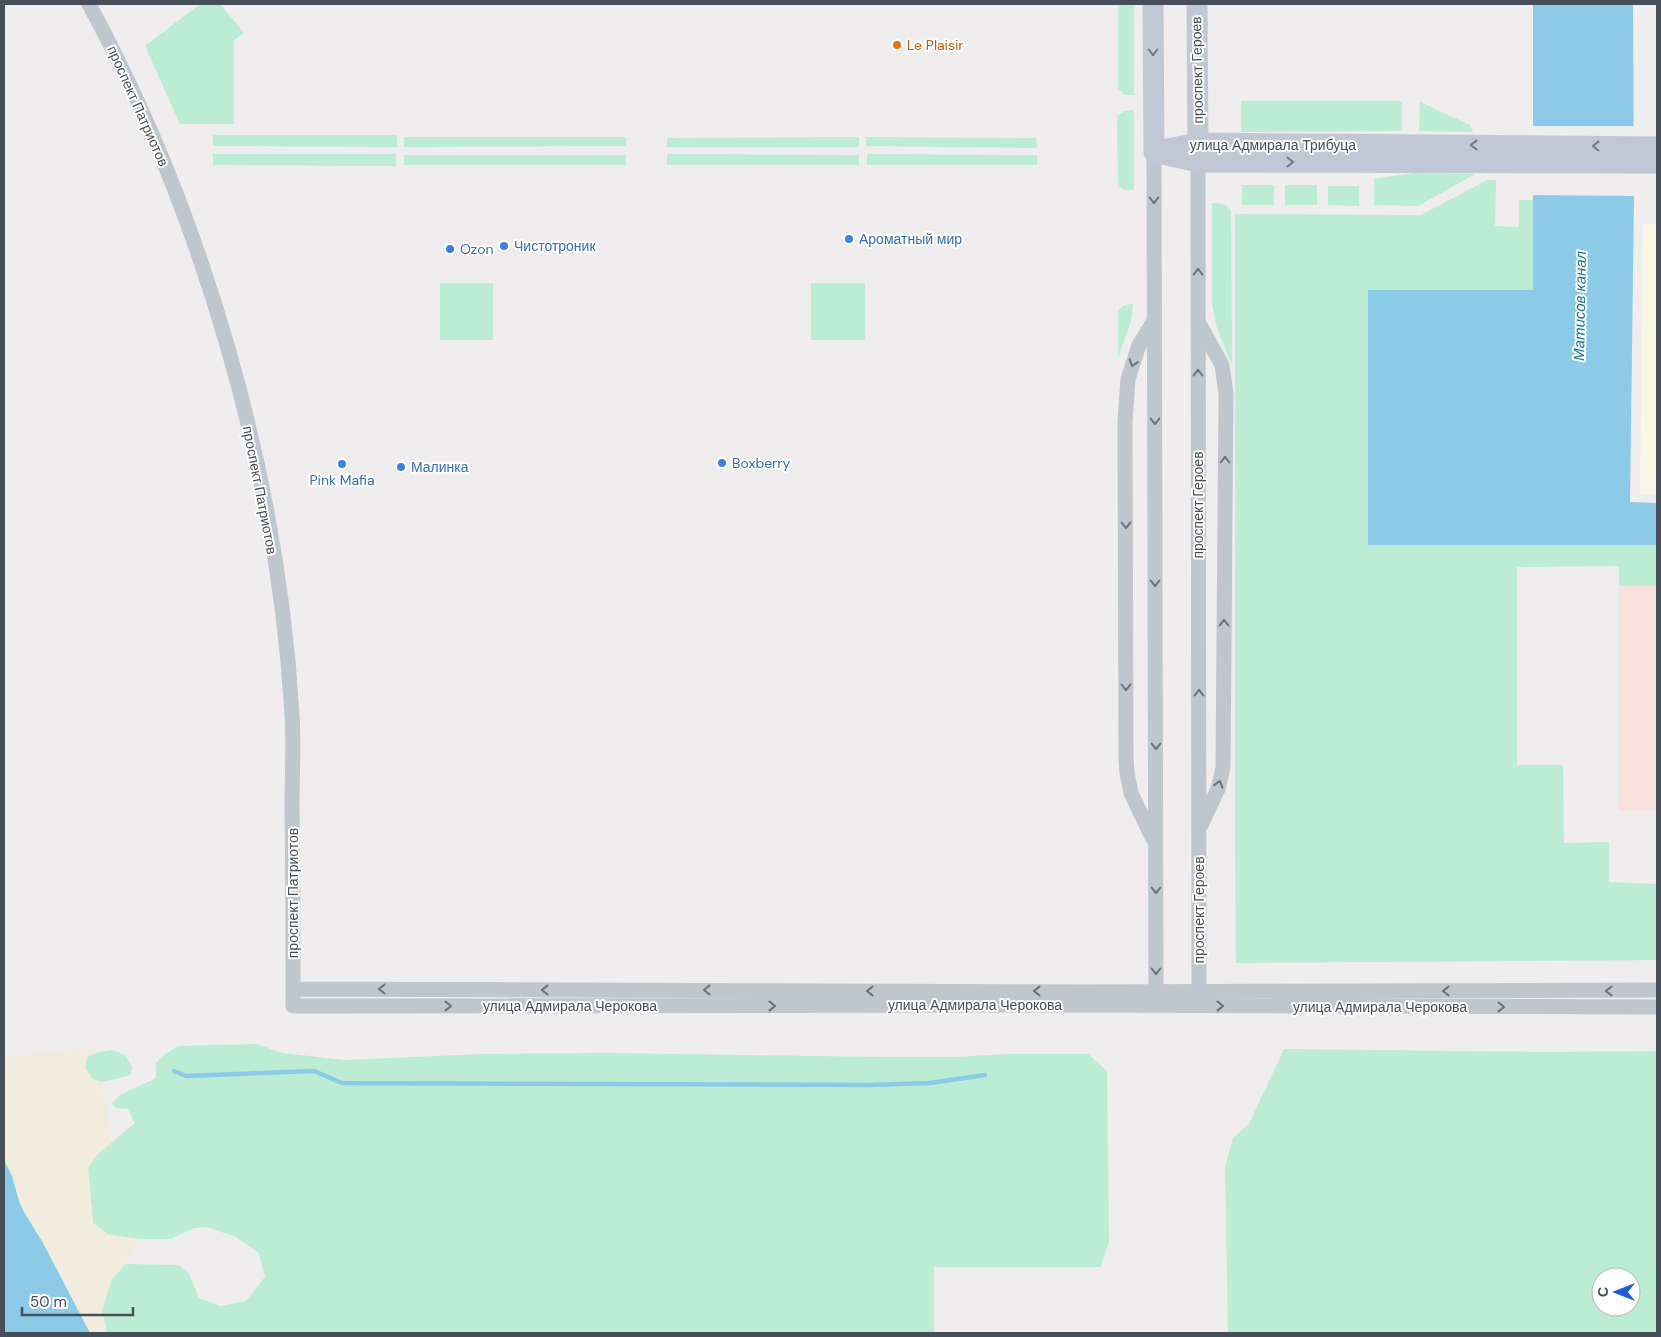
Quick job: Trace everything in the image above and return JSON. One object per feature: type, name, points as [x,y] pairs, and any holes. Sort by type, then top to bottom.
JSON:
[{"type":"street","name":"проспект Патриотов","points":[[89,4],[113,47],[158,148],[196,248],[229,353],[256,459],[279,592],[292,717],[293,1006]]},
{"type":"street","points":[[1153,4],[1156,999]]},
{"type":"street","name":"проспект Героев","points":[[1197,4],[1199,999]]},
{"type":"street","name":"улица Адмирала Трибуца","points":[[1154,152],[1651,155]]},
{"type":"street","points":[[1154,319],[1139,346],[1128,379],[1126,757],[1131,793],[1156,844]]},
{"type":"street","points":[[1198,320],[1222,365],[1226,393],[1223,768],[1218,789],[1199,829]]},
{"type":"street","name":"улица Адмирала Черокова","points":[[293,989],[1156,999]]},
{"type":"street","name":"улица Адмирала Черокова","points":[[1199,999],[1657,990]]},
{"type":"street","name":"улица Адмирала Черокова","points":[[293,1006],[1199,999],[1657,1007]]},
{"type":"shaded area","points":[[1643,224],[1657,224],[1657,494],[1640,494]]},
{"type":"shaded area","points":[[1619,586],[1657,586],[1657,810],[1619,810]]},
{"type":"green space","points":[[200,4],[220,4],[244,33],[234,40],[234,124],[180,124],[145,46]]},
{"type":"green space","points":[[1118,4],[1134,4],[1134,95],[1124,95],[1118,88]]},
{"type":"green space","points":[[1241,101],[1402,101],[1402,131],[1241,132]]},
{"type":"green space","points":[[1420,102],[1470,125],[1473,132],[1419,131]]},
{"type":"green space","points":[[1134,110],[1134,190],[1125,190],[1120,187],[1118,182],[1117,116],[1125,111]]},
{"type":"green space","points":[[213,135],[397,135],[397,147],[213,146]]},
{"type":"green space","points":[[404,137],[626,137],[626,146],[404,147]]},
{"type":"green space","points":[[859,137],[859,147],[667,147],[667,138]]},
{"type":"green space","points":[[866,137],[1036,138],[1037,148],[866,146]]},
{"type":"green space","points":[[213,154],[396,154],[396,166],[213,165]]},
{"type":"green space","points":[[667,154],[859,155],[859,165],[667,165]]},
{"type":"green space","points":[[867,154],[1037,155],[1037,165],[867,165]]},
{"type":"green space","points":[[404,155],[626,155],[626,165],[404,165]]},
{"type":"green space","points":[[1414,173],[1475,174],[1418,206],[1374,205],[1374,179]]},
{"type":"green space","points":[[1487,180],[1496,180],[1495,226],[1519,227],[1519,200],[1533,200],[1533,290],[1368,545],[1657,545],[1657,586],[1619,586],[1619,566],[1517,567],[1517,765],[1563,765],[1564,843],[1609,842],[1609,882],[1657,884],[1657,960],[1236,963],[1235,214],[1421,215]]},
{"type":"green space","points":[[1242,185],[1274,185],[1274,205],[1242,205]]},
{"type":"green space","points":[[1285,185],[1317,185],[1317,205],[1285,205]]},
{"type":"green space","points":[[1328,186],[1359,186],[1359,206],[1328,205]]},
{"type":"green space","points":[[1212,203],[1226,205],[1231,211],[1232,366],[1216,325],[1212,302]]},
{"type":"green space","points":[[440,283],[493,283],[493,340],[440,340]]},
{"type":"green space","points":[[811,283],[865,283],[865,340],[811,340]]},
{"type":"green space","points":[[1133,304],[1131,321],[1118,358],[1118,312],[1122,306]]},
{"type":"green space","points":[[256,1044],[282,1053],[344,1060],[483,1054],[609,1053],[957,1057],[1007,1054],[1088,1054],[1107,1071],[1109,1243],[1100,1267],[934,1267],[934,1333],[107,1333],[102,1310],[111,1281],[125,1264],[179,1265],[189,1273],[199,1298],[220,1306],[246,1301],[265,1277],[259,1253],[236,1237],[207,1227],[194,1228],[171,1239],[140,1239],[109,1235],[93,1223],[88,1168],[98,1154],[135,1123],[128,1109],[116,1108],[112,1103],[120,1095],[156,1078],[156,1063],[164,1055],[178,1046]]},
{"type":"green space","points":[[1284,1049],[1553,1052],[1657,1051],[1657,1333],[1228,1333],[1225,1167],[1233,1138],[1249,1124]]},
{"type":"green space","points":[[112,1050],[125,1055],[132,1067],[131,1075],[102,1082],[92,1079],[85,1068],[87,1057],[98,1052]]},
{"type":"sand","points":[[76,1047],[98,1052],[87,1057],[85,1068],[92,1079],[102,1082],[112,1142],[98,1154],[88,1168],[93,1223],[109,1235],[140,1239],[125,1264],[111,1281],[102,1310],[107,1333],[90,1333],[43,1243],[24,1212],[12,1176],[4,1160],[4,1055],[40,1054]]},
{"type":"water","name":"Матисов канал","points":[[1533,4],[1633,4],[1634,198],[1630,502],[1657,503],[1657,545],[1368,545],[1368,290],[1533,290]]},
{"type":"water","points":[[4,1160],[12,1176],[24,1212],[43,1243],[90,1333],[4,1333]]},
{"type":"pier","points":[[1530,126],[1635,126],[1636,196],[1530,195]]},
{"type":"waterway","points":[[174,1071],[186,1076],[314,1071],[342,1083],[870,1085],[930,1083],[985,1075]]},
{"type":"place","name":"Le Plaisir","points":[[897,45]]},
{"type":"place","name":"Ароматный мир","points":[[849,239]]},
{"type":"place","name":"Чистотроник","points":[[504,246]]},
{"type":"place","name":"Ozon","points":[[450,249]]},
{"type":"place","name":"Boxberry","points":[[722,463]]},
{"type":"place","name":"Pink Mafia","points":[[342,464]]},
{"type":"place","name":"Малинка","points":[[401,467]]}]
